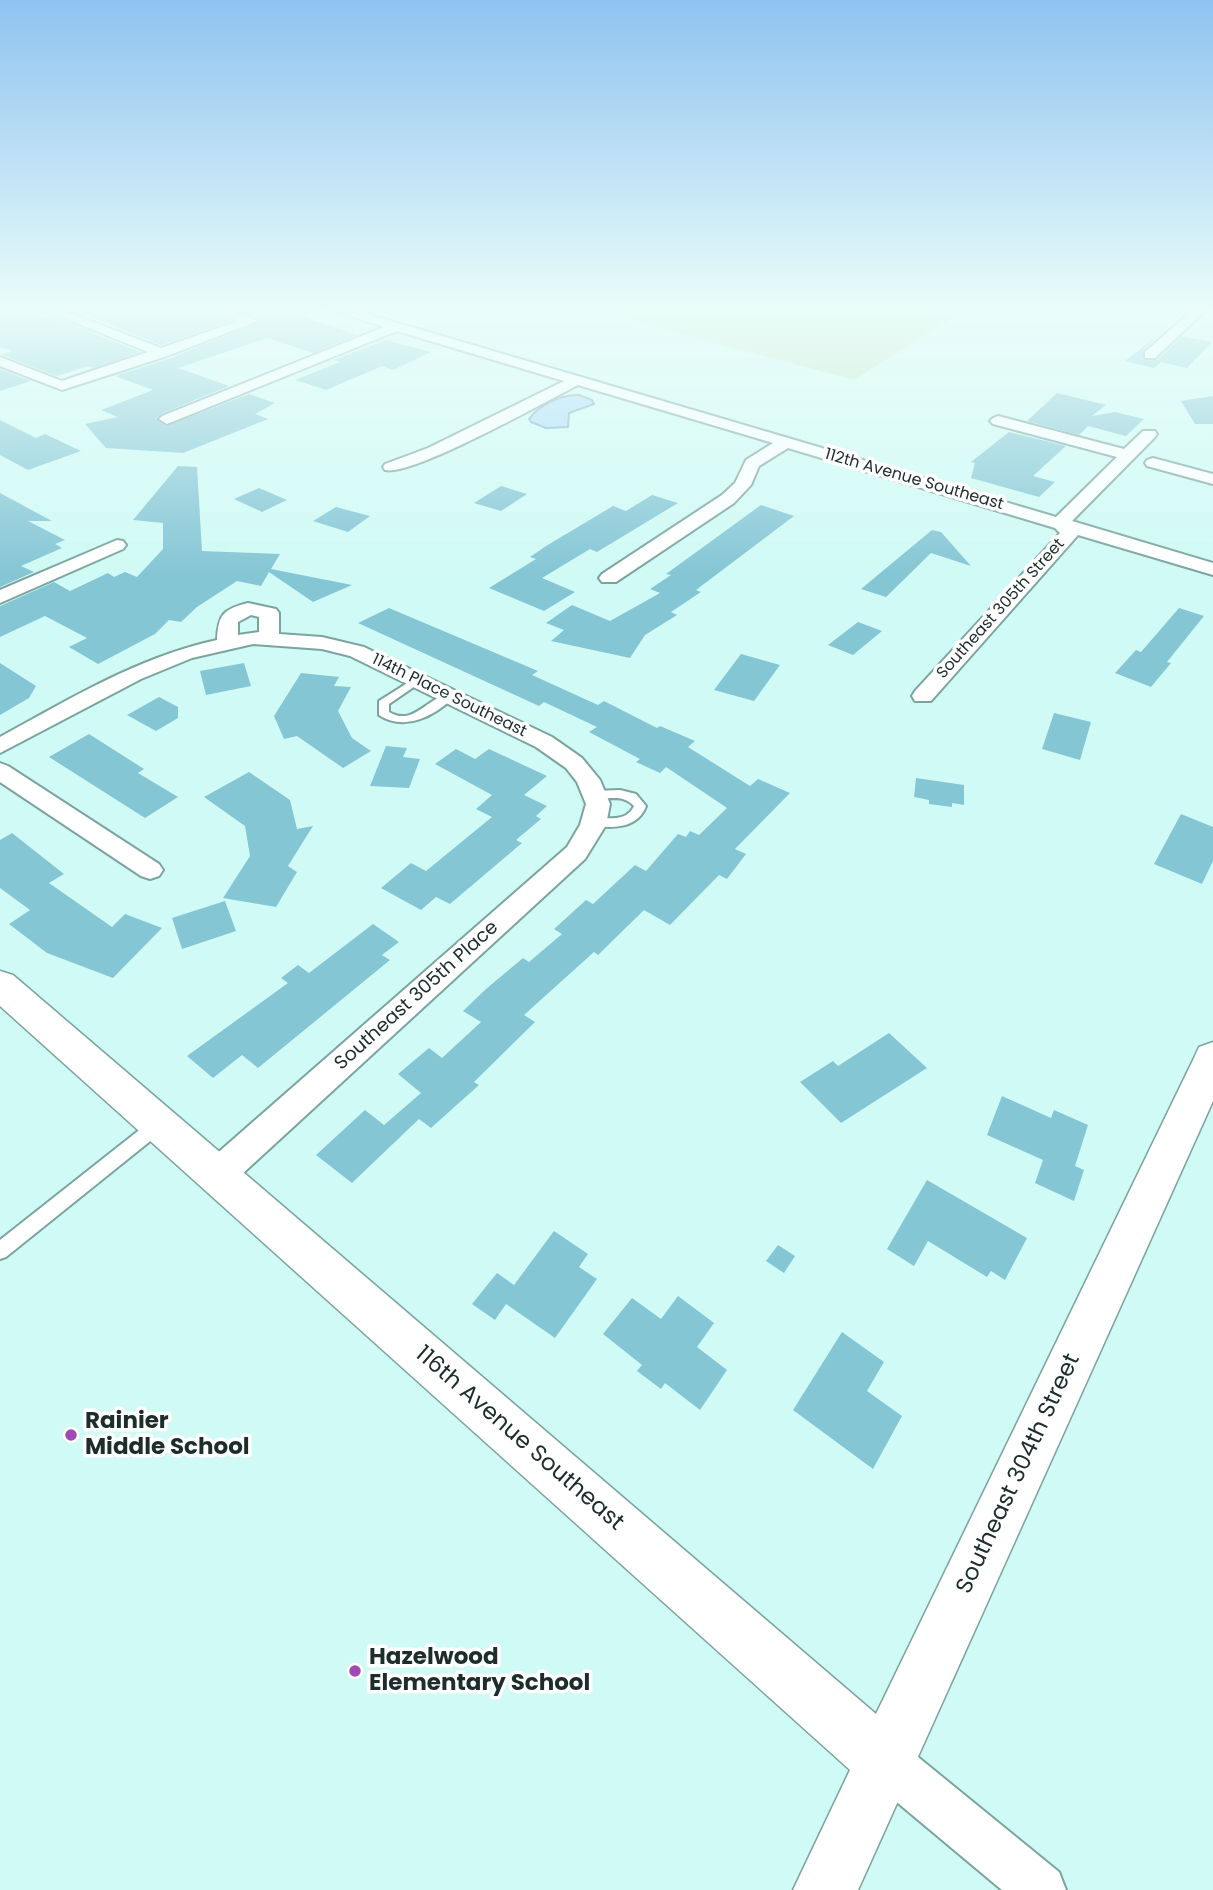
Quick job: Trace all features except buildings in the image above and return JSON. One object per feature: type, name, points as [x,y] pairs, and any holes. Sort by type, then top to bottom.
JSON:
[{"type":"street","points":[[167,419],[224,396]]},
{"type":"street","points":[[391,467],[434,451],[545,396]]},
{"type":"street","name":"112th Avenue Southeast","points":[[631,396],[1213,569]]},
{"type":"street","points":[[998,421],[1128,456]]},
{"type":"street","name":"Southeast 305th Street","points":[[923,696],[1070,533],[1060,523],[1149,434]]},
{"type":"street","points":[[609,578],[728,499],[743,485],[752,463],[785,443]]},
{"type":"street","points":[[1153,463],[1213,479]]},
{"type":"street","points":[[0,597],[117,545]]},
{"type":"street","points":[[227,642],[228,619],[248,609],[269,613],[261,639]]},
{"type":"street","name":"114th Place Southeast","points":[[0,746],[133,674],[186,653],[227,642],[261,639],[322,643],[357,651],[544,742],[574,763],[588,780],[595,807]]},
{"type":"street","points":[[0,771],[150,870]]},
{"type":"street","name":"Southeast 305th Place","points":[[217,1175],[576,853],[595,807]]},
{"type":"street","name":"116th Avenue Southeast","points":[[0,985],[886,1761],[1041,1890]]},
{"type":"street","name":"Southeast 304th Street","points":[[825,1890],[1211,1067]]},
{"type":"lane","points":[[417,680],[383,703],[383,713],[396,720],[414,718],[450,696]]},
{"type":"lane","points":[[0,1251],[159,1124]]},
{"type":"water","points":[[564,396],[582,396],[592,400],[594,404],[569,413],[568,427],[546,428],[531,422],[529,419],[551,401]]},
{"type":"place","name":"Rainier Middle School","points":[[71,1435]]},
{"type":"place","name":"Hazelwood Elementary School","points":[[355,1671]]}]
